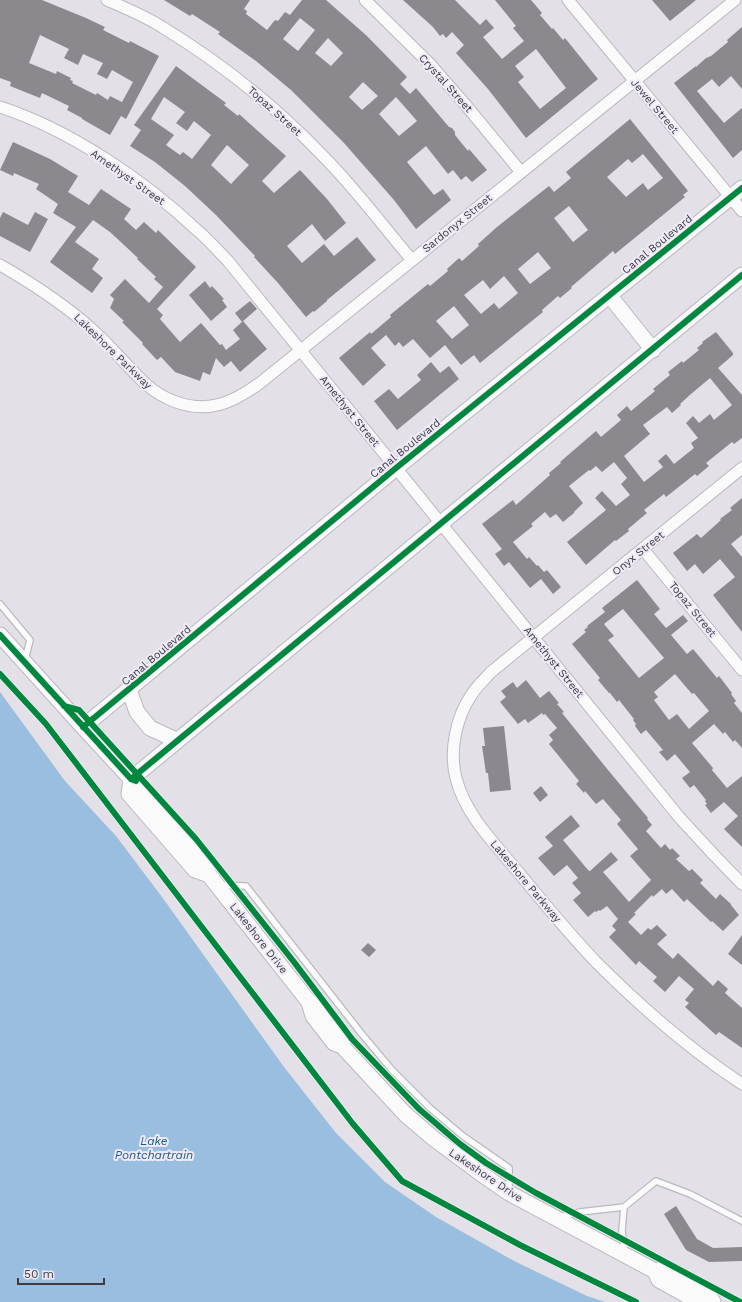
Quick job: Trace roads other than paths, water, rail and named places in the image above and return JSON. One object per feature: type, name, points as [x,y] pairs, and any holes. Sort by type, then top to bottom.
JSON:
[{"type":"street","name":"Topaz Street","points":[[107,0],[160,26],[196,49],[244,84],[286,119],[337,170],[412,260]]},
{"type":"street","name":"Crystal Street","points":[[365,0],[430,64],[521,172]]},
{"type":"street","name":"Jewel Street","points":[[568,0],[635,81],[736,192],[742,211]]},
{"type":"street","name":"Sardonyx Street","points":[[165,398],[196,407],[218,405],[231,401],[245,394],[735,0]]},
{"type":"street","name":"Amethyst Street","points":[[0,107],[39,123],[77,142],[116,166],[158,196],[198,231],[228,261],[679,817],[742,884]]},
{"type":"street","name":"Canal Boulevard","points":[[83,727],[396,468],[736,192]]},
{"type":"street","name":"Lakeshore Parkway","points":[[0,265],[36,285],[69,309],[96,332],[148,386],[165,398]]},
{"type":"street","points":[[131,779],[176,740],[653,350],[742,275]]},
{"type":"street","points":[[609,296],[653,350]]},
{"type":"street","name":"Onyx Street","points":[[534,637],[742,468]]},
{"type":"street","name":"Topaz Street","points":[[643,549],[742,670]]},
{"type":"street","name":"Lakeshore Drive","points":[[0,635],[131,779],[143,789],[205,861],[212,880],[309,1002],[322,1008],[343,1035],[342,1046],[405,1114],[433,1138],[509,1193],[655,1271],[664,1270],[708,1294],[708,1302]]},
{"type":"street","name":"Lakeshore Parkway","points":[[534,637],[477,686],[464,707],[457,725],[454,744],[454,765],[456,778],[462,796],[476,819],[492,840],[567,930],[596,962],[649,1012],[682,1040],[742,1084]]},
{"type":"street","points":[[129,690],[137,712],[150,728],[176,740]]},
{"type":"lane","points":[[0,604],[30,640],[25,662]]},
{"type":"lane","points":[[212,880],[246,886],[392,1070],[430,1108],[464,1136],[509,1168],[509,1193]]},
{"type":"lane","points":[[557,1219],[580,1212],[624,1207],[656,1181],[690,1194],[742,1221]]},
{"type":"lane","points":[[624,1207],[622,1231],[625,1255]]},
{"type":"water","name":"Lake Pontchartrain","points":[[0,692],[65,781],[116,836],[162,897],[284,1067],[336,1133],[385,1182],[436,1217],[516,1262],[587,1296],[605,1302],[0,1302]]}]
